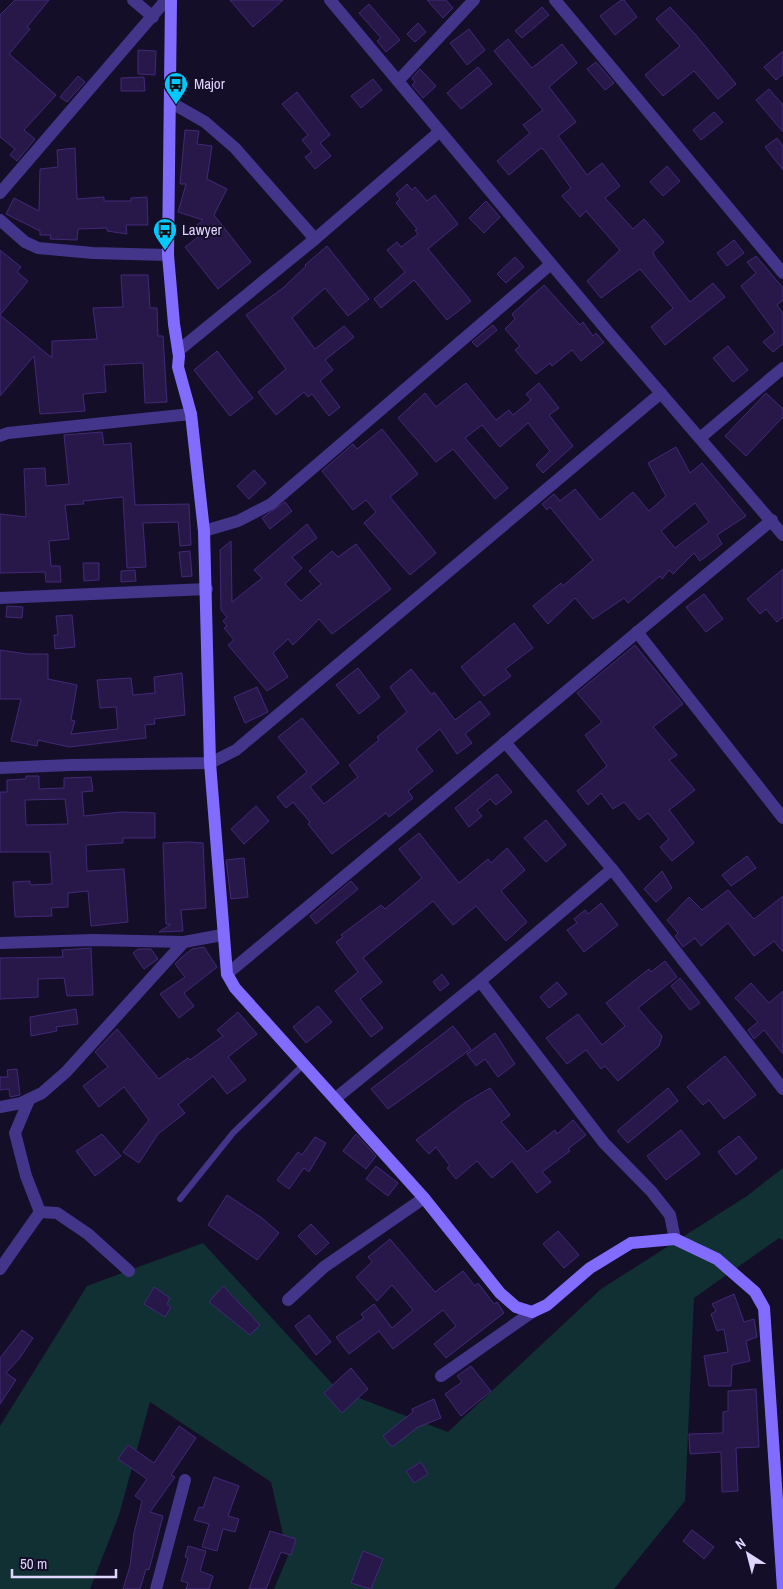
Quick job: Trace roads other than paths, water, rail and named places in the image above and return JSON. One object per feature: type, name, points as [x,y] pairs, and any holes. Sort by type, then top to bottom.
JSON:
[{"type":"street","points":[[133,0],[153,17]]},
{"type":"street","points":[[0,193],[166,0]]},
{"type":"street","points":[[171,0],[168,255],[178,367],[191,414],[204,531],[210,763],[222,935],[227,974],[235,988],[424,1198],[500,1294],[516,1308],[532,1312]]},
{"type":"street","points":[[330,0],[439,132],[783,535]]},
{"type":"street","points":[[398,81],[474,0]]},
{"type":"street","points":[[554,0],[783,273]]},
{"type":"street","points":[[170,102],[205,122],[235,148],[315,239]]},
{"type":"street","points":[[178,351],[315,239],[439,132]]},
{"type":"street","points":[[0,220],[25,242],[38,248],[93,253],[168,255]]},
{"type":"street","points":[[204,531],[238,521],[271,504],[551,264]]},
{"type":"street","points":[[700,438],[783,368]]},
{"type":"street","points":[[0,768],[70,764],[210,763],[236,750],[661,393]]},
{"type":"street","points":[[0,436],[8,433],[191,414]]},
{"type":"street","points":[[227,974],[772,520]]},
{"type":"street","points":[[0,598],[207,589]]},
{"type":"street","points":[[637,632],[783,818]]},
{"type":"street","points":[[505,742],[612,869],[783,1088]]},
{"type":"street","points":[[336,1098],[480,981],[612,869]]},
{"type":"street","points":[[0,943],[93,940],[184,942],[222,935]]},
{"type":"street","points":[[0,1107],[29,1100],[42,1093],[66,1072],[184,942]]},
{"type":"street","points":[[480,981],[604,1143],[651,1191],[670,1215],[675,1239]]},
{"type":"street","points":[[29,1100],[15,1133],[26,1176],[40,1212]]},
{"type":"street","points":[[288,1300],[324,1266],[424,1198]]},
{"type":"street","points":[[0,1269],[40,1212]]},
{"type":"street","points":[[40,1212],[57,1213],[88,1234],[129,1271]]},
{"type":"street","points":[[442,1376],[532,1312],[547,1305],[590,1268],[631,1242],[675,1239],[717,1259],[755,1292],[764,1308],[783,1589]]},
{"type":"street","points":[[156,1589],[185,1480]]},
{"type":"lane","points":[[180,1199],[233,1133],[305,1064]]},
{"type":"place","name":"Major","points":[[176,105]]},
{"type":"place","name":"Lawyer","points":[[165,251]]}]
